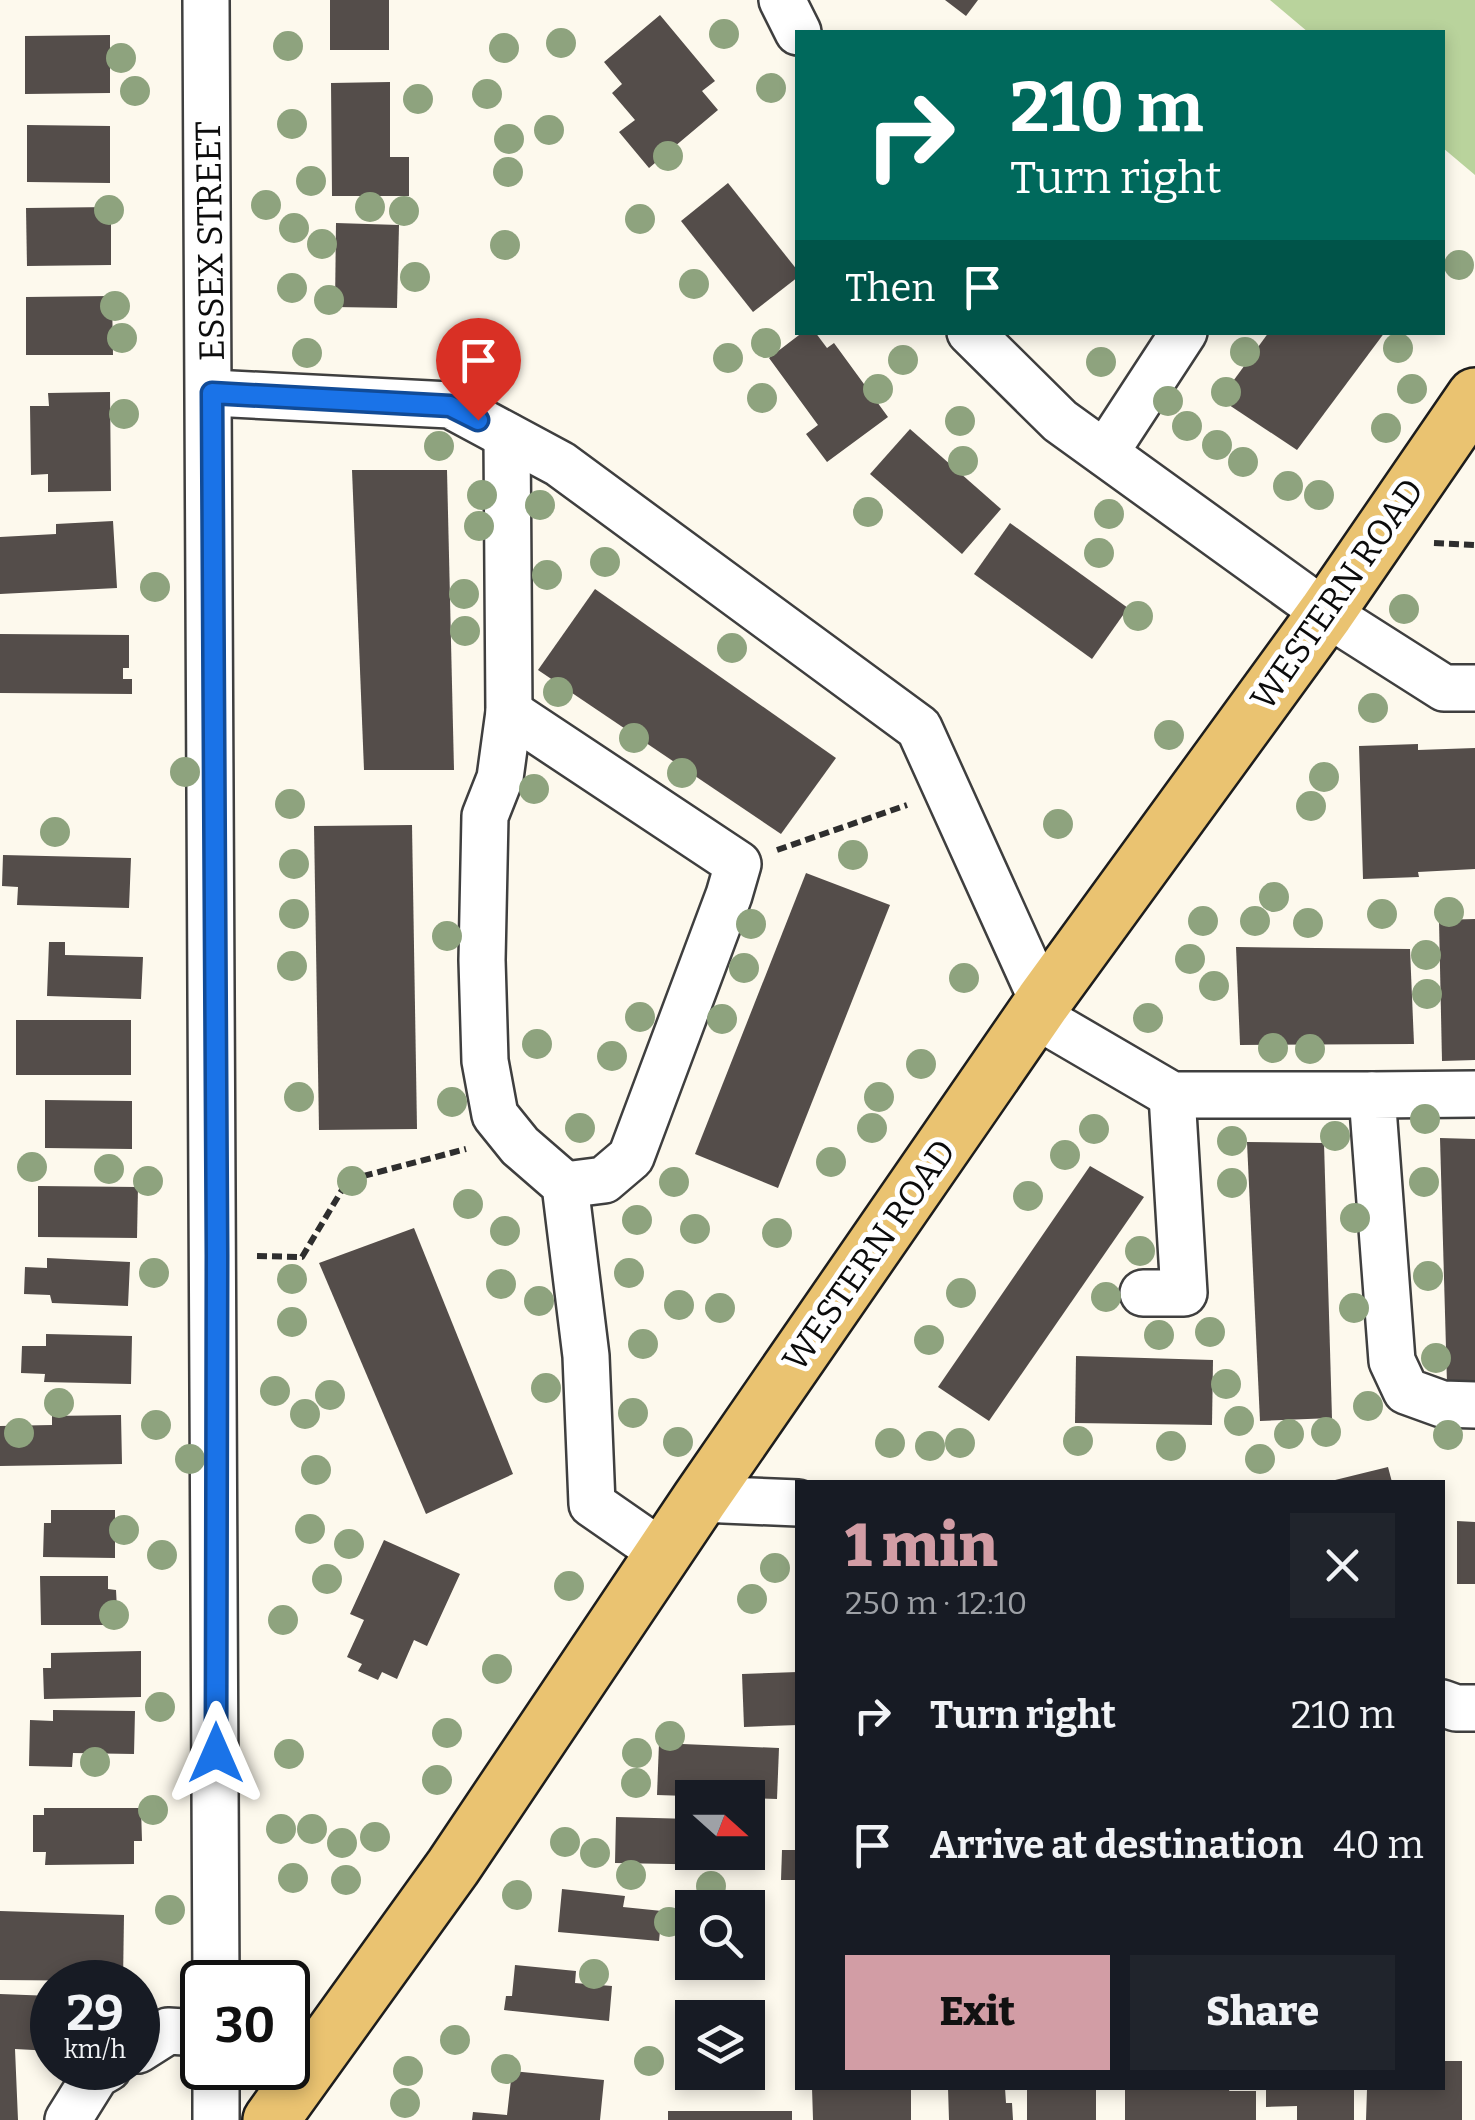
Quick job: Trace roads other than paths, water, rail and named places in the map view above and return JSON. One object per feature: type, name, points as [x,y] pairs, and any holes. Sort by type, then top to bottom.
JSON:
[{"type":"main road","name":"WESTERN ROAD","points":[[271,2120],[453,1867],[700,1499],[1039,1009],[1326,613],[1475,396]]},
{"type":"street","name":"ESSEX STREET","points":[[206,0],[217,1255],[216,1960]]},
{"type":"street","points":[[782,0],[797,30]]},
{"type":"street","points":[[973,335],[1060,421],[1326,613],[1444,688],[1475,688]]},
{"type":"street","points":[[1105,453],[1182,335]]},
{"type":"street","points":[[212,393],[450,406],[560,464],[919,728],[1039,1009],[1172,1096],[1475,1094]]},
{"type":"street","points":[[506,436],[509,712],[500,778],[484,816],[485,1061],[495,1115],[511,1137],[566,1185],[586,1356],[592,1504],[664,1554]]},
{"type":"street","points":[[509,712],[738,864],[730,895],[631,1158],[604,1180],[566,1185]]},
{"type":"street","points":[[1372,1095],[1392,1361],[1406,1392],[1442,1404],[1475,1405]]},
{"type":"street","points":[[1143,1293],[1184,1293],[1172,1096]]},
{"type":"street","points":[[700,1499],[795,1502]]},
{"type":"street","points":[[1445,1704],[1475,1708]]},
{"type":"street","points":[[68,2120],[87,2090]]},
{"type":"street","points":[[216,2090],[216,2120]]}]
